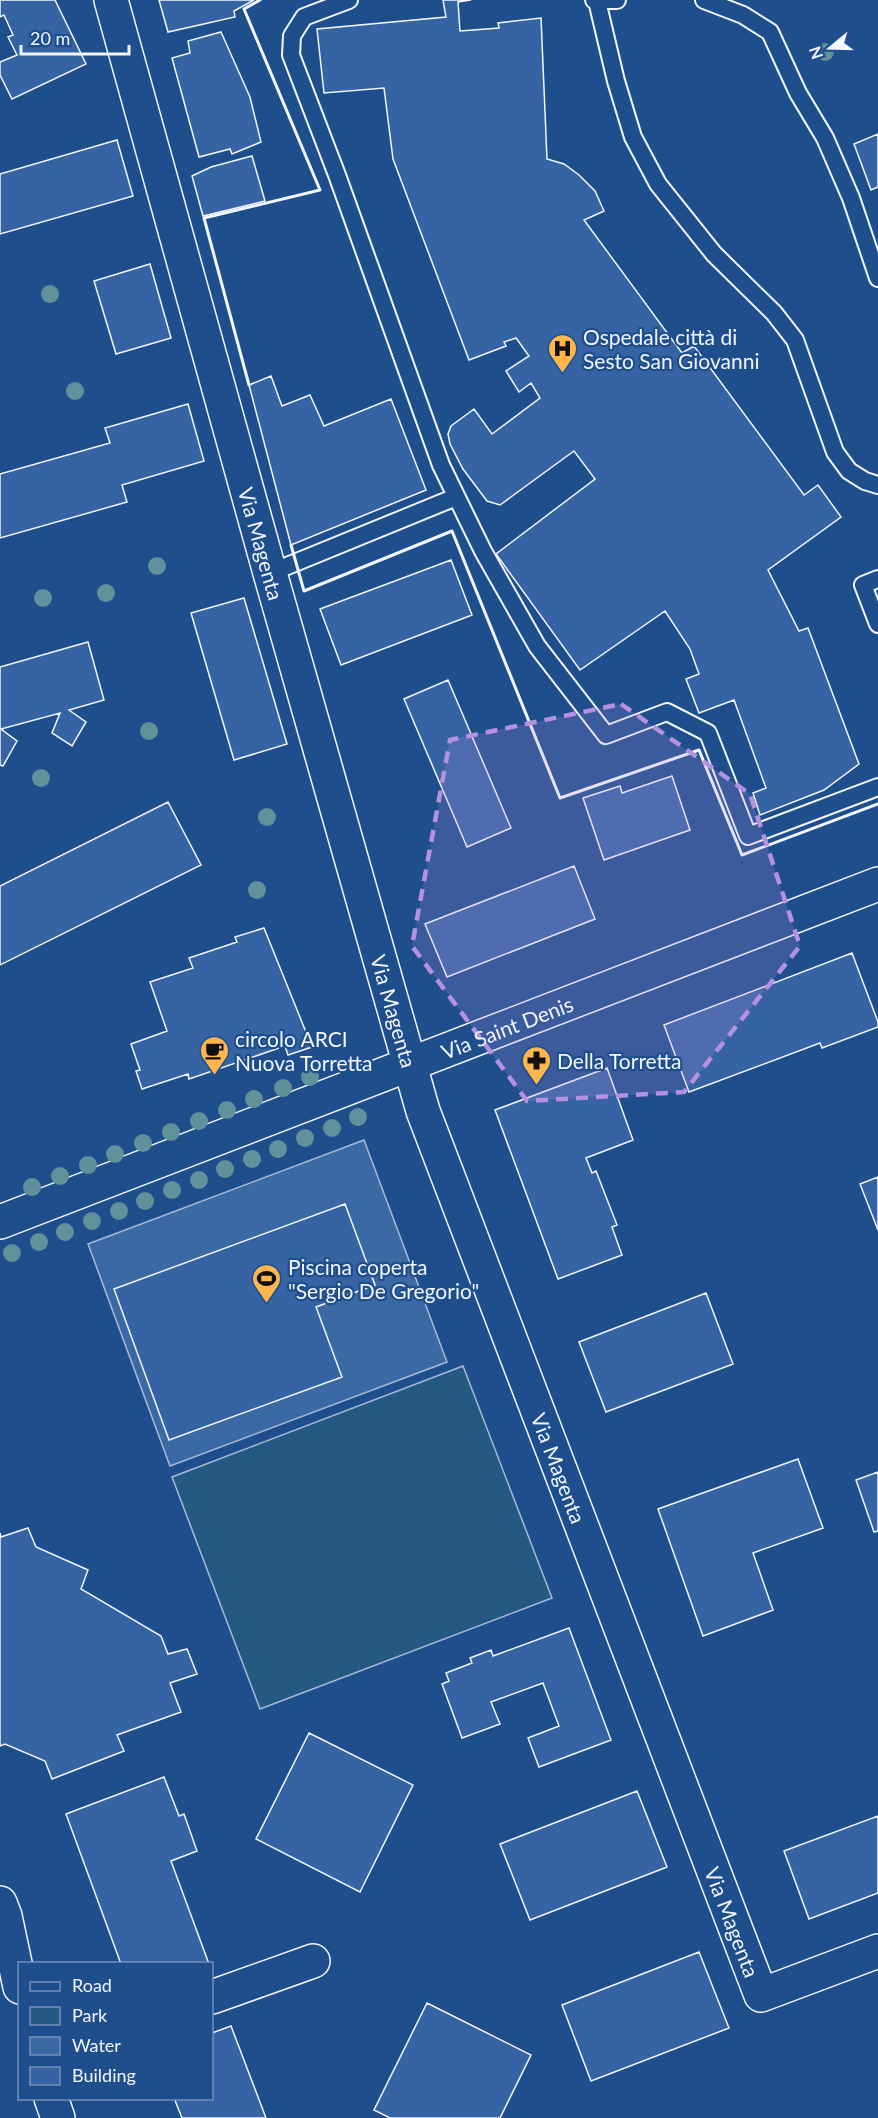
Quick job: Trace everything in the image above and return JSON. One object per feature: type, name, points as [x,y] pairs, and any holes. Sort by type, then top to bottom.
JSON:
[{"type":"street","name":"Via Magenta","points":[[111,0],[270,573],[423,1111],[761,1995],[878,1951]]},
{"type":"street","name":"Via Saint Denis","points":[[0,1222],[878,884]]},
{"type":"street","points":[[0,1903],[18,1979]]},
{"type":"street","points":[[213,1997],[313,1961]]},
{"type":"street","points":[[52,2100],[57,2118]]},
{"type":"lane","points":[[350,0],[304,17],[292,36],[291,55],[337,175],[441,465],[483,551],[537,646],[606,735],[667,712],[708,733],[748,836],[878,787]]},
{"type":"lane","points":[[617,0],[595,1],[633,137],[658,184],[714,254],[774,313],[795,340],[835,452],[849,471],[865,481],[878,485]]},
{"type":"lane","points":[[704,0],[743,15],[770,33],[798,93],[825,138],[851,198],[878,278]]},
{"type":"lane","points":[[270,573],[456,497]]},
{"type":"lane","points":[[878,579],[863,585],[878,624]]},
{"type":"highlighted area","points":[[621,704],[750,794],[800,946],[684,1092],[527,1101],[412,946],[450,740]]},
{"type":"green space","points":[[463,1366],[552,1598],[260,1709],[172,1477]]},
{"type":"water","name":"Piscina coperta \"Sergio De Gregorio\"","points":[[364,1140],[447,1362],[170,1466],[88,1244]]},
{"type":"building","points":[[0,0],[55,0],[86,64],[12,99],[0,75],[0,62],[17,55],[8,37],[13,35],[4,15],[0,17]]},
{"type":"building","points":[[159,0],[254,0],[234,11],[235,17],[168,32]]},
{"type":"building","points":[[443,0],[471,0],[458,2],[460,31],[499,28],[498,23],[541,18],[547,159],[564,164],[595,191],[604,211],[584,220],[682,353],[694,346],[804,495],[818,485],[841,517],[768,570],[799,631],[808,628],[859,764],[824,790],[760,815],[753,793],[766,788],[734,700],[699,713],[686,679],[699,674],[690,649],[665,611],[580,670],[496,554],[595,479],[574,451],[500,505],[487,501],[463,469],[450,444],[448,434],[451,426],[474,409],[492,434],[540,398],[531,383],[519,392],[506,371],[529,356],[516,338],[504,342],[506,346],[469,360],[393,159],[384,88],[324,93],[317,29],[446,17]]},
{"type":"building","points":[[221,32],[250,97],[261,142],[232,154],[230,149],[199,157],[172,58],[190,53],[188,41]]},
{"type":"building","points":[[878,134],[878,187],[871,190],[854,144]]},
{"type":"building","points":[[117,140],[133,196],[0,234],[0,174]]},
{"type":"building","points":[[252,156],[265,201],[203,216],[192,176],[211,167]]},
{"type":"building","points":[[150,264],[171,338],[116,354],[94,281]]},
{"type":"building","points":[[271,376],[282,406],[310,395],[324,426],[391,399],[426,490],[291,545],[249,385]]},
{"type":"building","points":[[188,404],[204,461],[122,485],[127,502],[0,538],[0,474],[110,443],[105,428]]},
{"type":"building","points":[[451,560],[472,615],[341,665],[320,609]]},
{"type":"building","points":[[244,598],[287,744],[234,760],[191,613]]},
{"type":"building","points":[[88,642],[104,700],[69,710],[86,722],[72,746],[52,733],[60,713],[1,729],[17,741],[3,766],[0,765],[0,667]]},
{"type":"building","points":[[448,680],[511,828],[467,847],[404,699]]},
{"type":"building","points":[[672,776],[690,830],[604,860],[583,798],[620,786],[622,793]]},
{"type":"building","points":[[168,802],[201,865],[0,965],[0,886]]},
{"type":"building","points":[[574,866],[595,919],[447,977],[425,924]]},
{"type":"building","points":[[264,928],[312,1047],[288,1055],[285,1046],[189,1079],[188,1074],[142,1089],[136,1071],[140,1070],[131,1044],[167,1031],[150,982],[193,968],[189,958],[237,942],[235,937]]},
{"type":"building","points":[[852,953],[878,1027],[822,1048],[820,1043],[689,1092],[664,1025]]},
{"type":"building","points":[[607,1068],[633,1140],[586,1158],[592,1173],[596,1171],[617,1225],[612,1227],[622,1255],[558,1279],[495,1110]]},
{"type":"building","points":[[878,1177],[878,1230],[860,1184]]},
{"type":"building","points":[[345,1204],[375,1285],[316,1307],[342,1377],[169,1440],[114,1289]]},
{"type":"building","points":[[706,1293],[733,1364],[606,1412],[579,1342]]},
{"type":"building","points":[[798,1459],[823,1528],[753,1553],[773,1610],[703,1636],[658,1509]]},
{"type":"building","points":[[878,1472],[878,1531],[874,1532],[856,1480]]},
{"type":"building","points":[[28,1528],[36,1547],[88,1570],[81,1589],[161,1636],[168,1654],[187,1649],[197,1674],[170,1683],[181,1712],[117,1735],[124,1751],[52,1779],[45,1761],[5,1744],[0,1746],[0,1533],[1,1537]]},
{"type":"building","points":[[569,1628],[611,1740],[539,1767],[528,1738],[559,1726],[543,1683],[491,1702],[500,1724],[462,1738],[442,1684],[449,1681],[446,1673],[472,1663],[470,1658],[491,1650],[493,1656]]},
{"type":"building","points":[[309,1733],[413,1785],[360,1892],[256,1839]]},
{"type":"building","points":[[164,1777],[179,1816],[184,1814],[197,1851],[171,1861],[208,1962],[120,1962],[66,1814]]},
{"type":"building","points":[[637,1791],[667,1867],[530,1920],[500,1844]]},
{"type":"building","points":[[878,1816],[878,1893],[809,1919],[784,1851]]},
{"type":"building","points":[[699,1952],[729,2028],[591,2081],[562,2005]]},
{"type":"building","points":[[427,2003],[531,2055],[500,2118],[390,2118],[374,2110]]},
{"type":"building","points":[[231,2026],[266,2118],[182,2118],[175,2100],[213,2100],[213,2033]]},
{"type":"wall","points":[[249,385],[204,218],[320,190],[244,9],[260,0]]},
{"type":"wall","points":[[291,545],[304,591],[452,531],[560,798],[699,750],[742,855],[878,804]]},
{"type":"place","name":"Ospedale città di Sesto San Giovanni","points":[[562,374]]},
{"type":"place","name":"circolo ARCI Nuova Torretta","points":[[214,1076]]},
{"type":"place","name":"Della Torretta","points":[[536,1086]]},
{"type":"place","name":"Piscina coperta \"Sergio De Gregorio\"","points":[[267,1304]]}]
